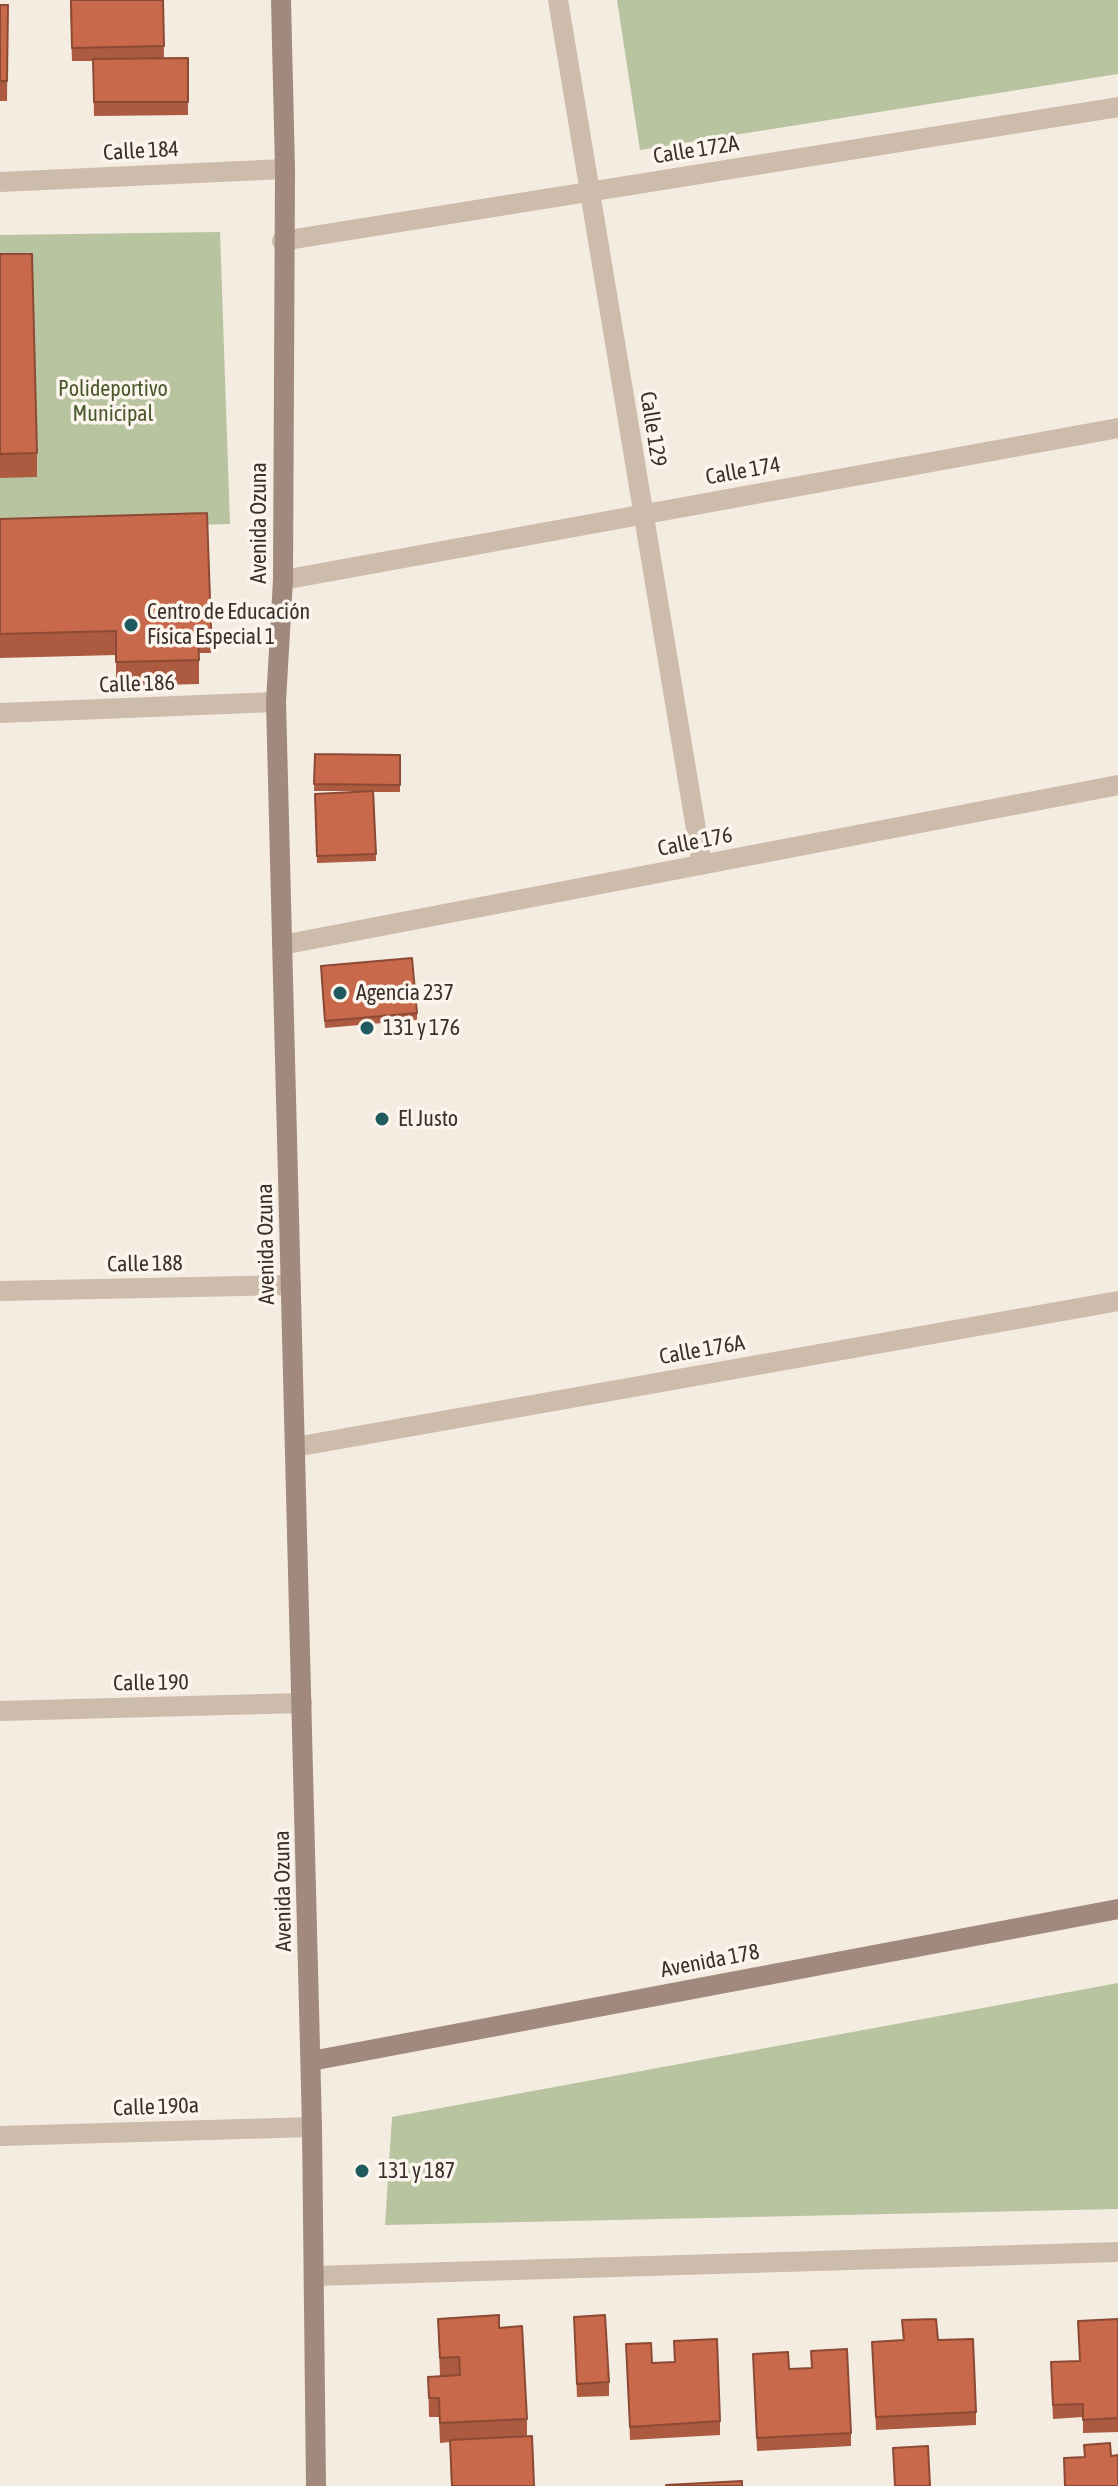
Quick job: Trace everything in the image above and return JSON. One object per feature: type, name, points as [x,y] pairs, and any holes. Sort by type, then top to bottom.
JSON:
[{"type":"main road","name":"Avenida Ozuna","points":[[281,0],[285,169],[282,241],[283,580],[276,702],[311,2061],[316,2486]]},
{"type":"main road","name":"Avenida 178","points":[[311,2061],[1118,1909]]},
{"type":"street","name":"Calle 129","points":[[558,0],[702,865]]},
{"type":"street","name":"Calle 172A","points":[[282,241],[1118,107]]},
{"type":"street","name":"Calle 184","points":[[0,182],[285,169]]},
{"type":"street","name":"Calle 174","points":[[283,580],[1118,428]]},
{"type":"street","name":"Calle 186","points":[[0,713],[276,702]]},
{"type":"street","name":"Calle 176","points":[[282,945],[1118,785]]},
{"type":"street","name":"Calle 188","points":[[0,1291],[291,1285]]},
{"type":"street","name":"Calle 176A","points":[[295,1447],[1118,1301]]},
{"type":"street","name":"Calle 190","points":[[0,1711],[302,1703]]},
{"type":"street","name":"Calle 190a","points":[[0,2136],[312,2127]]},
{"type":"street","points":[[314,2276],[1118,2252]]},
{"type":"green space","points":[[617,0],[1118,0],[1118,74],[640,150]]},
{"type":"green space","name":"Polideportivo Municipal","points":[[220,232],[230,524],[0,530],[0,235]]},
{"type":"green space","points":[[1118,1983],[1118,2209],[385,2225],[392,2117]]},
{"type":"building","points":[[71,0],[163,0],[164,46],[72,48]]},
{"type":"building","points":[[0,5],[8,5],[7,81],[0,81]]},
{"type":"building","points":[[188,58],[188,102],[94,102],[93,59]]},
{"type":"building","points":[[0,254],[32,254],[37,453],[0,454]]},
{"type":"building","points":[[207,513],[211,629],[198,629],[199,660],[116,662],[116,631],[0,634],[0,519]]},
{"type":"building","points":[[315,754],[400,755],[400,785],[314,784]]},
{"type":"building","points":[[373,791],[376,854],[317,856],[315,794]]},
{"type":"building","points":[[412,958],[417,1013],[325,1021],[321,966]]},
{"type":"building","points":[[499,2315],[499,2328],[522,2326],[527,2419],[440,2423],[439,2398],[429,2398],[428,2377],[460,2375],[459,2357],[440,2358],[438,2319]]},
{"type":"building","points":[[605,2315],[609,2382],[577,2384],[574,2317]]},
{"type":"building","points":[[936,2319],[938,2340],[973,2339],[976,2412],[876,2417],[872,2342],[904,2340],[902,2320]]},
{"type":"building","points":[[1118,2319],[1118,2418],[1083,2420],[1083,2404],[1053,2405],[1051,2362],[1080,2361],[1078,2321]]},
{"type":"building","points":[[717,2339],[720,2421],[630,2427],[626,2344],[651,2343],[652,2363],[675,2362],[674,2341]]},
{"type":"building","points":[[847,2349],[851,2433],[757,2438],[753,2354],[788,2352],[789,2369],[812,2368],[811,2351]]},
{"type":"building","points":[[532,2436],[534,2486],[452,2486],[450,2440]]},
{"type":"building","points":[[1110,2443],[1111,2456],[1118,2455],[1118,2486],[1065,2486],[1064,2458],[1085,2457],[1084,2445]]},
{"type":"building","points":[[928,2446],[930,2486],[895,2486],[893,2448]]},
{"type":"building","points":[[742,2481],[742,2486],[666,2485]]},
{"type":"place","name":"Centro de Educación Física Especial 1","points":[[131,625]]},
{"type":"place","name":"Agencia 237","points":[[340,993]]},
{"type":"place","name":"131 y 176","points":[[367,1028]]},
{"type":"place","name":"El Justo","points":[[382,1119]]},
{"type":"place","name":"131 y 187","points":[[362,2171]]}]
